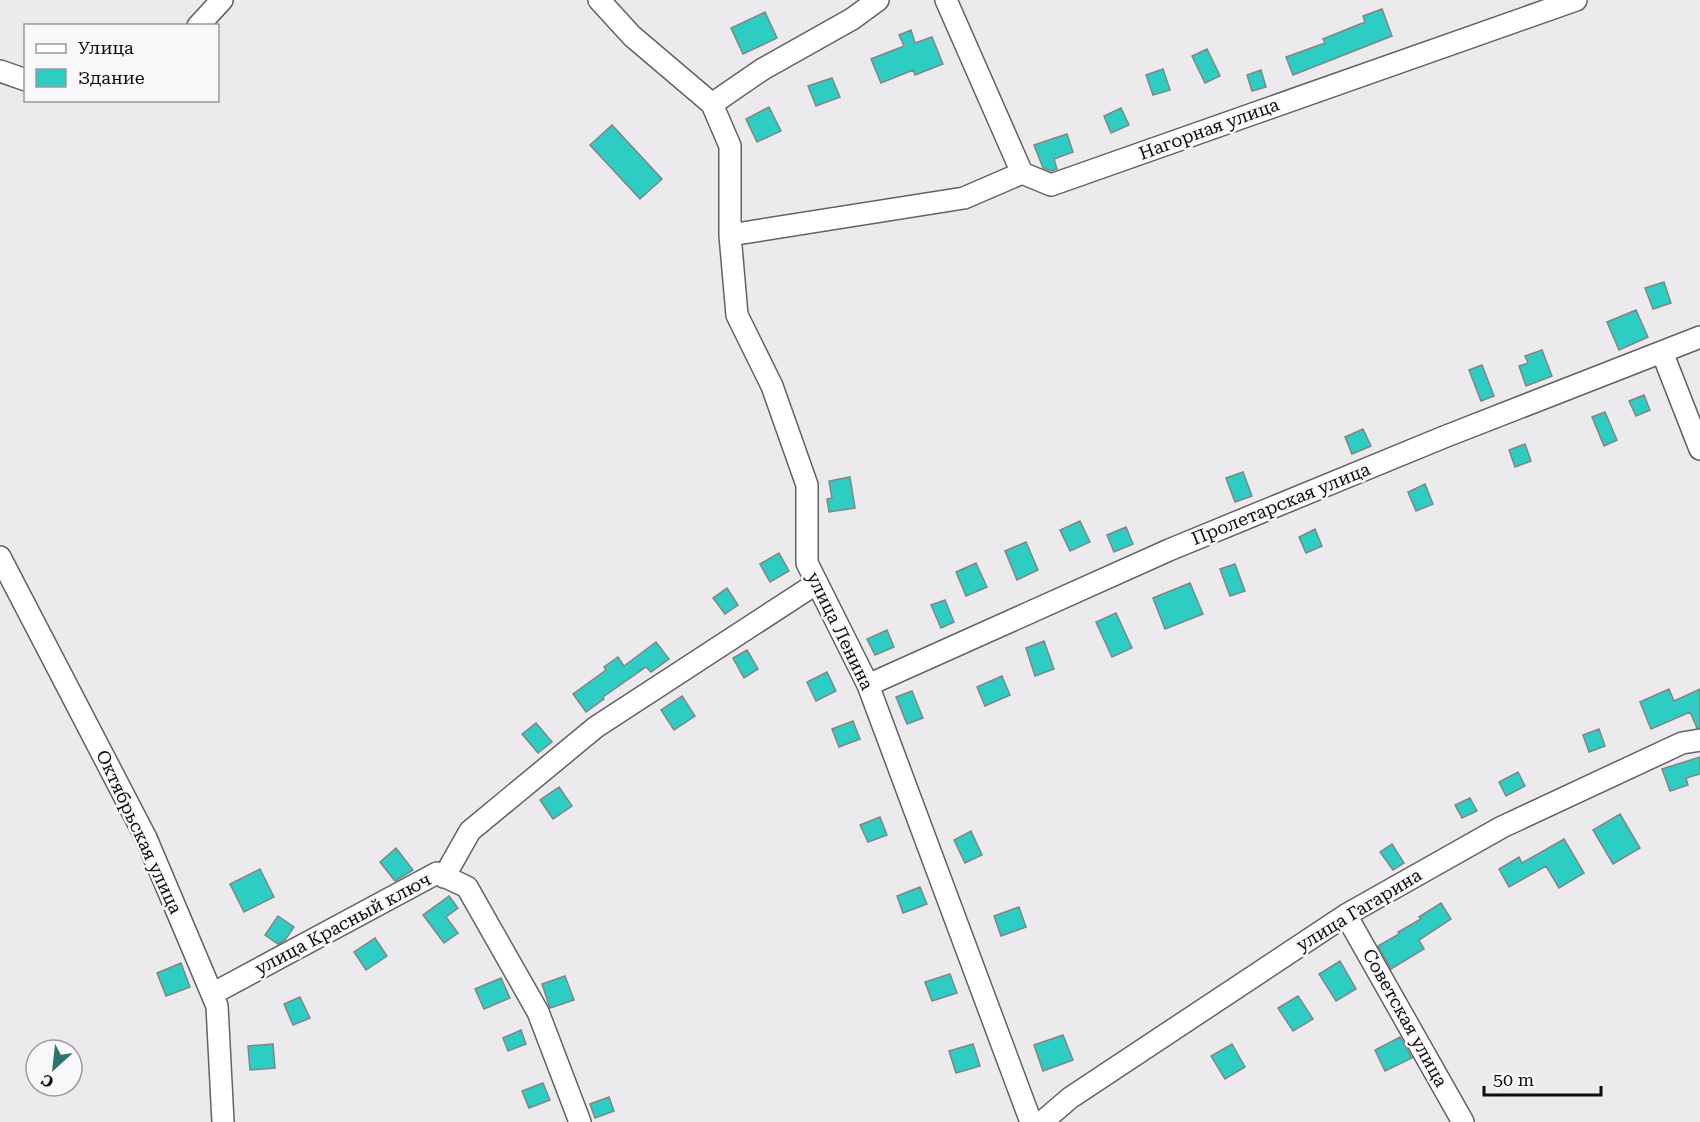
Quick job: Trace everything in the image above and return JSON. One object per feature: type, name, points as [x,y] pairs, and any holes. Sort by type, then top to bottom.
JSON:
[{"type":"street","points":[[200,24],[222,0]]},
{"type":"street","name":"улица Ленина","points":[[599,0],[632,36],[712,104],[730,146],[730,235],[737,315],[772,386],[807,485],[807,563],[868,685],[1031,1122]]},
{"type":"street","points":[[712,104],[763,69],[852,19],[878,0]]},
{"type":"street","points":[[730,235],[964,198],[1022,173],[946,0]]},
{"type":"street","name":"Нагорная улица","points":[[1022,173],[1051,185],[1570,1]]},
{"type":"street","points":[[0,71],[24,79]]},
{"type":"street","name":"Пролетарская улица","points":[[868,685],[1169,550],[1444,437],[1700,338]]},
{"type":"street","points":[[1662,352],[1700,449]]},
{"type":"street","name":"Октябрьская улица","points":[[0,557],[146,838],[217,1005],[223,1122]]},
{"type":"street","points":[[444,877],[470,831],[596,727],[817,583]]},
{"type":"street","name":"улица Гагарина","points":[[1041,1122],[1070,1098],[1347,915],[1502,827],[1682,743],[1700,740]]},
{"type":"street","name":"улица Красный ключ","points":[[212,994],[437,873],[467,887],[537,1012],[580,1122]]},
{"type":"street","name":"Советская улица","points":[[1347,915],[1463,1122]]},
{"type":"building","points":[[1382,9],[1392,36],[1293,75],[1286,57],[1325,43],[1323,39],[1365,22],[1363,16]]},
{"type":"building","points":[[765,12],[777,38],[743,54],[731,28]]},
{"type":"building","points":[[911,30],[915,43],[932,37],[943,64],[915,75],[913,70],[881,83],[871,59],[904,46],[899,35]]},
{"type":"building","points":[[1207,49],[1220,76],[1205,83],[1192,56]]},
{"type":"building","points":[[1163,69],[1170,90],[1153,95],[1146,75]]},
{"type":"building","points":[[1261,70],[1266,87],[1252,91],[1247,75]]},
{"type":"building","points":[[832,78],[840,97],[816,106],[808,86]]},
{"type":"building","points":[[769,107],[781,131],[757,142],[746,119]]},
{"type":"building","points":[[1121,108],[1129,125],[1111,133],[1104,116]]},
{"type":"building","points":[[612,125],[662,179],[640,199],[590,145]]},
{"type":"building","points":[[1067,134],[1073,152],[1054,159],[1057,169],[1051,171],[1043,168],[1034,145]]},
{"type":"building","points":[[1664,282],[1671,303],[1653,309],[1645,288]]},
{"type":"building","points":[[1636,310],[1648,337],[1619,350],[1607,322]]},
{"type":"building","points":[[1542,350],[1552,376],[1526,386],[1519,366],[1528,363],[1525,356]]},
{"type":"building","points":[[1482,365],[1494,396],[1481,401],[1469,370]]},
{"type":"building","points":[[1644,395],[1650,410],[1636,416],[1629,401]]},
{"type":"building","points":[[1605,412],[1617,440],[1604,446],[1592,417]]},
{"type":"building","points":[[1363,429],[1371,446],[1352,454],[1345,437]]},
{"type":"building","points":[[1525,444],[1531,461],[1515,467],[1509,450]]},
{"type":"building","points":[[1243,472],[1252,496],[1235,502],[1226,478]]},
{"type":"building","points":[[850,477],[855,508],[829,512],[827,499],[832,498],[829,481]]},
{"type":"building","points":[[1425,484],[1433,504],[1416,511],[1408,492]]},
{"type":"building","points":[[1080,521],[1090,542],[1070,551],[1060,530]]},
{"type":"building","points":[[1126,527],[1133,544],[1114,552],[1107,535]]},
{"type":"building","points":[[1315,529],[1322,546],[1306,553],[1299,537]]},
{"type":"building","points":[[1026,542],[1038,570],[1017,580],[1005,551]]},
{"type":"building","points":[[779,553],[789,571],[770,582],[760,564]]},
{"type":"building","points":[[976,563],[987,587],[966,596],[956,572]]},
{"type":"building","points":[[1235,564],[1245,591],[1230,596],[1220,569]]},
{"type":"building","points":[[1190,583],[1203,614],[1165,629],[1153,598]]},
{"type":"building","points":[[727,588],[738,605],[725,614],[713,598]]},
{"type":"building","points":[[945,600],[954,622],[941,628],[931,605]]},
{"type":"building","points":[[1116,613],[1132,648],[1112,657],[1096,622]]},
{"type":"building","points":[[887,630],[894,647],[875,655],[867,639]]},
{"type":"building","points":[[1044,641],[1054,669],[1035,676],[1026,648]]},
{"type":"building","points":[[656,642],[669,659],[651,672],[646,667],[603,697],[604,699],[586,712],[573,694],[606,670],[604,667],[618,657],[624,666]]},
{"type":"building","points":[[747,650],[758,669],[744,678],[733,658]]},
{"type":"building","points":[[827,672],[836,691],[816,701],[807,682]]},
{"type":"building","points":[[1002,676],[1010,695],[985,706],[977,687]]},
{"type":"building","points":[[1669,689],[1674,701],[1700,689],[1700,728],[1697,728],[1690,712],[1651,729],[1640,702]]},
{"type":"building","points":[[912,691],[923,718],[907,724],[896,697]]},
{"type":"building","points":[[682,696],[695,716],[674,730],[661,710]]},
{"type":"building","points":[[853,721],[860,739],[839,747],[832,729]]},
{"type":"building","points":[[536,723],[552,742],[538,753],[522,734]]},
{"type":"building","points":[[1599,729],[1605,746],[1589,752],[1583,735]]},
{"type":"building","points":[[1700,757],[1700,774],[1686,778],[1688,785],[1670,791],[1662,769]]},
{"type":"building","points":[[1518,772],[1525,786],[1506,796],[1499,782]]},
{"type":"building","points":[[559,787],[572,806],[553,819],[540,800]]},
{"type":"building","points":[[1470,798],[1477,811],[1462,818],[1455,805]]},
{"type":"building","points":[[1620,814],[1640,848],[1613,864],[1593,830]]},
{"type":"building","points":[[880,817],[887,835],[868,842],[860,825]]},
{"type":"building","points":[[971,831],[982,855],[965,863],[954,840]]},
{"type":"building","points":[[1564,839],[1584,873],[1559,888],[1546,866],[1509,887],[1499,869],[1519,857],[1522,863]]},
{"type":"building","points":[[1392,844],[1404,863],[1393,870],[1380,852]]},
{"type":"building","points":[[396,848],[413,870],[395,881],[380,862]]},
{"type":"building","points":[[260,869],[274,897],[244,912],[230,884]]},
{"type":"building","points":[[920,887],[927,904],[903,913],[897,896]]},
{"type":"building","points":[[449,896],[458,908],[446,917],[458,933],[444,943],[423,915]]},
{"type":"building","points":[[1441,903],[1451,919],[1419,940],[1424,949],[1391,969],[1378,946],[1421,919],[1419,917]]},
{"type":"building","points":[[1019,907],[1026,927],[1001,936],[994,916]]},
{"type":"building","points":[[278,916],[294,927],[285,940],[278,944],[265,935]]},
{"type":"building","points":[[375,938],[387,956],[366,970],[354,952]]},
{"type":"building","points":[[1340,961],[1356,989],[1336,1001],[1319,974]]},
{"type":"building","points":[[181,963],[190,987],[166,996],[157,973]]},
{"type":"building","points":[[950,974],[957,993],[932,1001],[925,982]]},
{"type":"building","points":[[565,976],[574,1000],[550,1008],[542,984]]},
{"type":"building","points":[[501,978],[510,998],[484,1009],[475,989]]},
{"type":"building","points":[[1298,996],[1313,1019],[1293,1031],[1278,1008]]},
{"type":"building","points":[[300,997],[310,1018],[293,1025],[284,1004]]},
{"type":"building","points":[[521,1030],[526,1044],[508,1051],[503,1038]]},
{"type":"building","points":[[1063,1035],[1073,1060],[1043,1071],[1034,1045]]},
{"type":"building","points":[[1400,1037],[1412,1058],[1385,1071],[1375,1050]]},
{"type":"building","points":[[273,1044],[275,1068],[250,1070],[248,1046]]},
{"type":"building","points":[[973,1044],[980,1066],[956,1073],[949,1051]]},
{"type":"building","points":[[1232,1044],[1245,1067],[1225,1079],[1211,1056]]},
{"type":"building","points":[[543,1083],[550,1100],[529,1108],[522,1091]]},
{"type":"building","points":[[609,1097],[614,1111],[595,1118],[590,1104]]}]
